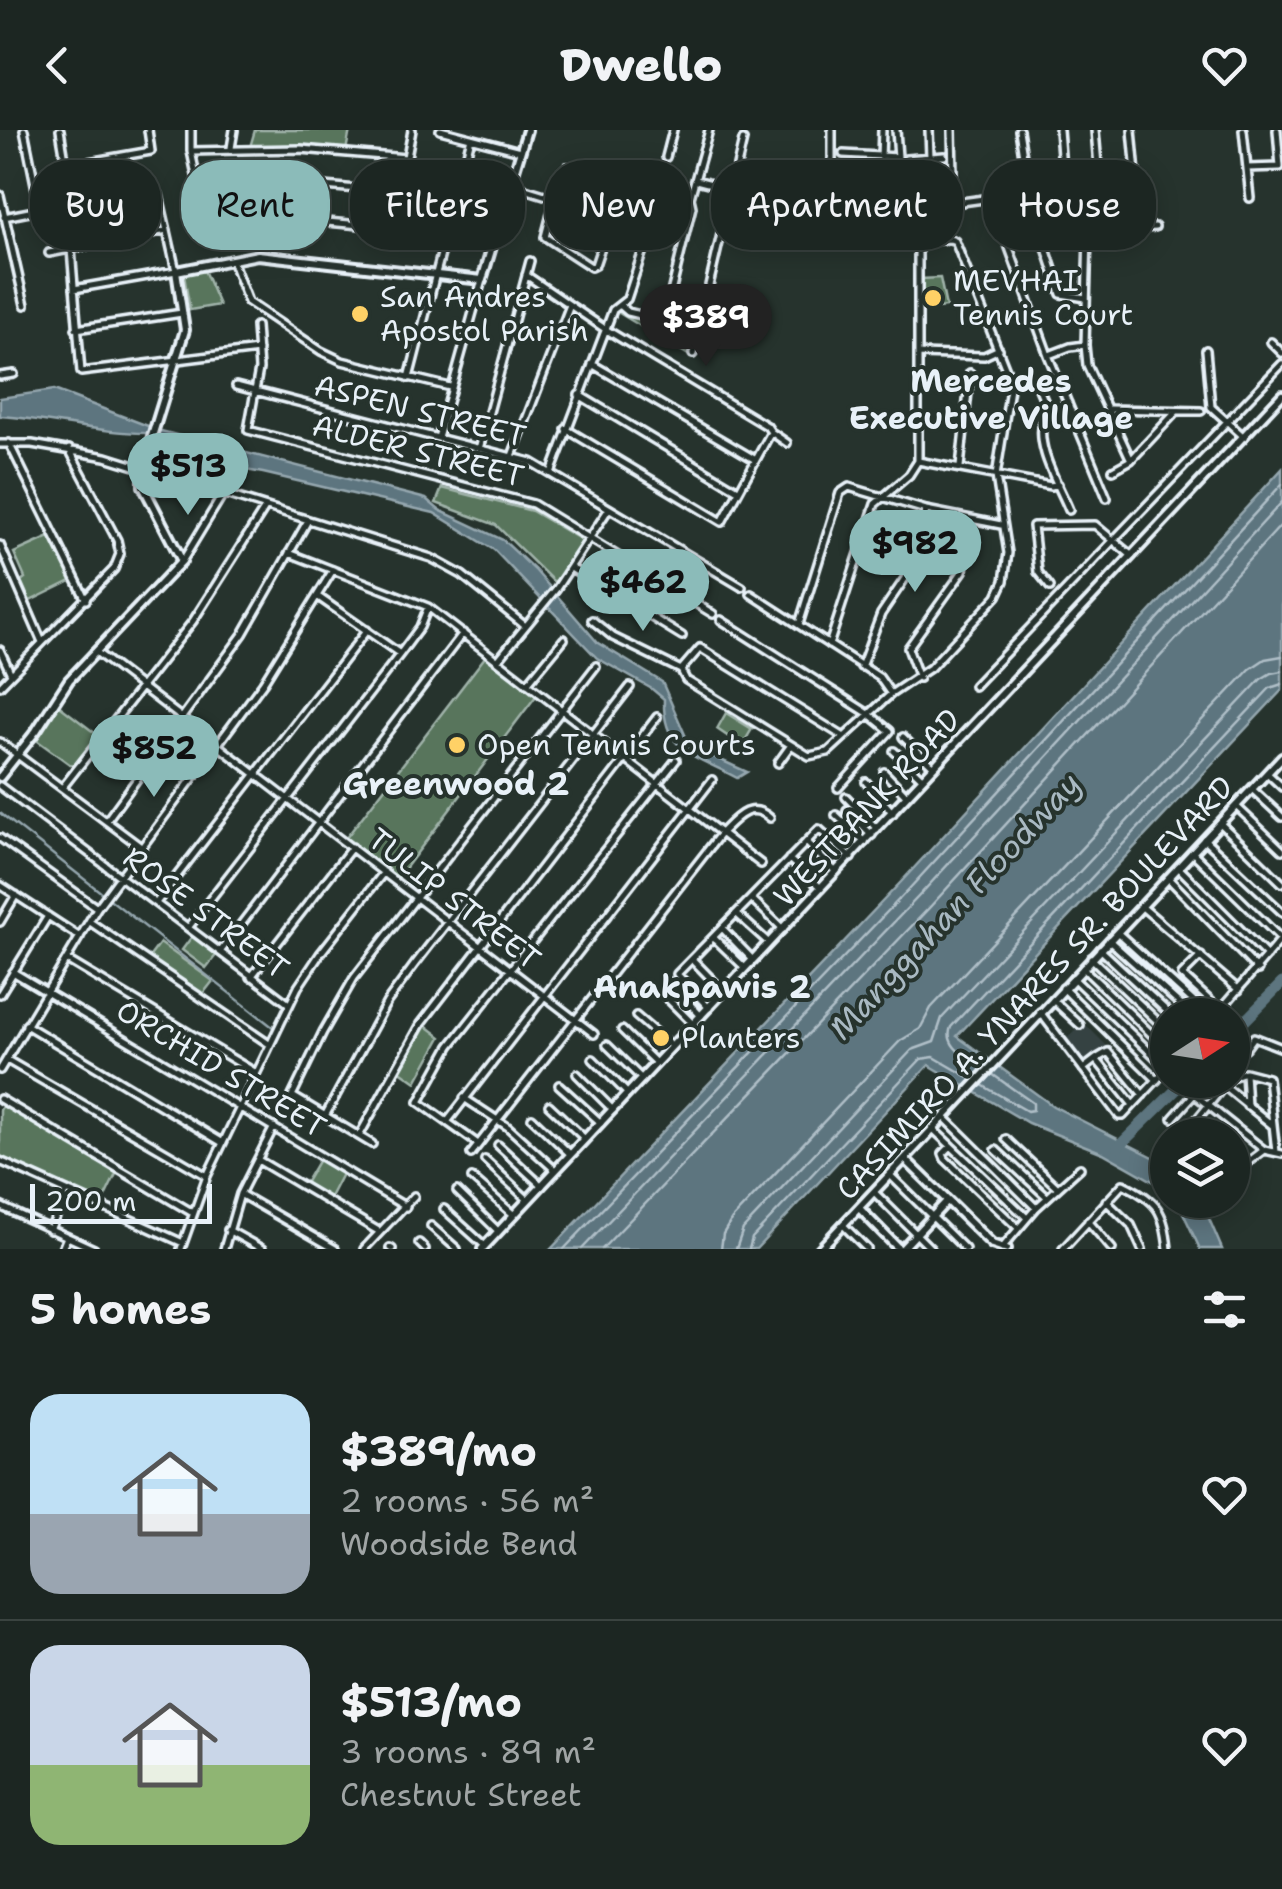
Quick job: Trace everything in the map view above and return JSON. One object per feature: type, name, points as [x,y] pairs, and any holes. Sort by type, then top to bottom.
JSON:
[{"type":"street","points":[[24,130],[30,160]]},
{"type":"street","points":[[60,130],[65,160]]},
{"type":"street","points":[[100,160],[152,151],[148,130]]},
{"type":"street","points":[[192,130],[193,160]]},
{"type":"street","points":[[231,148],[234,130]]},
{"type":"street","points":[[192,151],[301,149],[406,158],[412,130]]},
{"type":"street","points":[[440,130],[520,151]]},
{"type":"street","points":[[517,160],[527,130]]},
{"type":"street","points":[[666,157],[674,130]]},
{"type":"street","points":[[691,195],[710,130]]},
{"type":"street","points":[[832,130],[832,175],[946,180],[953,175],[952,130]]},
{"type":"street","points":[[881,157],[882,130]]},
{"type":"street","points":[[843,154],[898,157],[896,130]]},
{"type":"street","points":[[929,130],[930,157]]},
{"type":"street","points":[[1019,130],[1023,160]]},
{"type":"street","points":[[1059,130],[1061,160]]},
{"type":"street","points":[[1095,130],[1098,160]]},
{"type":"street","points":[[1132,130],[1135,160]]},
{"type":"street","points":[[1243,130],[1250,198]]},
{"type":"street","points":[[1248,168],[1281,166],[1276,130]]},
{"type":"street","points":[[465,160],[471,138]]},
{"type":"street","points":[[738,160],[743,140]]},
{"type":"street","points":[[906,158],[944,156]]},
{"type":"street","points":[[567,167],[621,183],[595,265],[588,266],[545,237],[554,198],[567,167]]},
{"type":"street","points":[[696,180],[711,184]]},
{"type":"street","points":[[0,195],[25,305]]},
{"type":"street","points":[[161,206],[185,330],[143,469],[148,496],[182,561]]},
{"type":"street","points":[[4,217],[30,211]]},
{"type":"street","points":[[161,231],[168,230]]},
{"type":"street","points":[[49,253],[66,250]]},
{"type":"street","points":[[71,250],[81,372],[258,350]]},
{"type":"street","points":[[410,378],[441,250]]},
{"type":"street","points":[[438,438],[490,250]]},
{"type":"street","points":[[551,473],[605,329],[613,310],[627,299],[643,250]]},
{"type":"street","points":[[664,321],[681,250]]},
{"type":"street","points":[[693,354],[717,250]]},
{"type":"street","points":[[829,645],[875,504],[910,475],[918,461],[917,250]]},
{"type":"street","points":[[592,620],[613,637],[681,670],[686,680],[809,756],[820,756],[892,694],[919,678],[997,596],[1008,567],[996,476],[1010,382],[958,250]]},
{"type":"street","points":[[1009,250],[1107,498]]},
{"type":"street","points":[[1046,250],[1061,294],[1086,298]]},
{"type":"street","points":[[1088,250],[1087,366],[1131,460]]},
{"type":"street","points":[[74,289],[258,256],[482,280]]},
{"type":"street","points":[[232,260],[244,297],[321,351],[450,388]]},
{"type":"street","points":[[479,448],[530,261]]},
{"type":"street","points":[[526,274],[605,329],[767,426],[787,443]]},
{"type":"street","points":[[512,456],[570,304]]},
{"type":"street","points":[[620,305],[628,312],[699,329]]},
{"type":"street","points":[[76,329],[184,312]]},
{"type":"street","name":"ALDER STREET","points":[[256,326],[256,393],[247,426],[250,432],[533,504],[714,614]]},
{"type":"street","points":[[1271,342],[1282,353]]},
{"type":"street","points":[[1048,355],[1070,346],[1085,346]]},
{"type":"street","points":[[920,354],[984,356],[1000,349]]},
{"type":"street","points":[[1206,350],[1211,407],[1244,436]]},
{"type":"street","points":[[591,364],[754,459]]},
{"type":"street","points":[[974,686],[1282,364]]},
{"type":"street","points":[[0,376],[14,374]]},
{"type":"street","points":[[960,467],[970,374]]},
{"type":"street","points":[[1037,384],[1050,412]]},
{"type":"street","name":"ASPEN STREET","points":[[236,386],[512,456],[551,473],[742,587]]},
{"type":"street","points":[[579,395],[738,490]]},
{"type":"street","name":"WESTBANK ROAD","points":[[484,1248],[542,1186],[553,1168],[601,1124],[1282,395]]},
{"type":"street","points":[[1069,403],[1044,416],[1040,428],[1043,446],[1069,510]]},
{"type":"street","points":[[1109,409],[1202,410]]},
{"type":"street","points":[[1113,470],[1131,460],[1176,412]]},
{"type":"street","points":[[566,429],[722,522],[771,432]]},
{"type":"street","points":[[9,443],[86,600]]},
{"type":"street","points":[[0,444],[69,448],[431,558],[462,575],[524,625]]},
{"type":"street","points":[[0,686],[86,600],[114,569],[120,554],[117,540],[69,448]]},
{"type":"street","points":[[918,461],[1051,486],[1058,484]]},
{"type":"street","points":[[799,624],[844,489],[850,487],[926,510],[1001,525]]},
{"type":"street","points":[[0,777],[57,695],[182,561],[224,494]]},
{"type":"street","points":[[62,788],[193,621],[264,508]]},
{"type":"street","points":[[497,660],[556,589],[608,510]]},
{"type":"street","points":[[861,667],[881,614],[906,577],[918,550],[926,510]]},
{"type":"street","points":[[919,678],[908,648],[962,571],[969,518]]},
{"type":"street","points":[[107,820],[244,634],[307,522]]},
{"type":"street","points":[[1050,586],[1040,576],[1031,528],[1095,525],[1132,556]]},
{"type":"street","points":[[0,545],[42,642]]},
{"type":"street","points":[[289,553],[428,607],[761,864]]},
{"type":"street","points":[[571,568],[682,636]]},
{"type":"street","points":[[0,1070],[97,908],[263,683],[333,570]]},
{"type":"street","points":[[750,594],[881,679],[892,694]]},
{"type":"street","points":[[316,596],[400,654]]},
{"type":"street","points":[[188,928],[400,654],[420,627],[428,607]]},
{"type":"street","points":[[722,620],[869,714],[890,732],[838,788]]},
{"type":"street","points":[[156,903],[366,630]]},
{"type":"street","points":[[220,952],[463,633]]},
{"type":"street","points":[[527,684],[564,639]]},
{"type":"street","points":[[681,670],[700,648],[844,737]]},
{"type":"street","points":[[0,650],[11,674]]},
{"type":"street","name":"TULIP STREET","points":[[96,652],[594,1034]]},
{"type":"street","points":[[372,1144],[292,1096],[322,1032],[354,978],[596,666]]},
{"type":"street","points":[[326,1116],[388,1002],[630,687]]},
{"type":"street","points":[[359,1136],[421,1024],[657,717]]},
{"type":"street","points":[[904,737],[936,768]]},
{"type":"street","points":[[0,742],[141,847]]},
{"type":"street","points":[[778,764],[791,744]]},
{"type":"street","points":[[894,751],[924,780]]},
{"type":"street","name":"CASIMIRO A. YNARES SR. BOULEVARD","points":[[820,1249],[1282,757]]},
{"type":"street","points":[[478,1144],[418,1104],[450,1046],[676,760]]},
{"type":"street","points":[[884,772],[908,797]]},
{"type":"street","points":[[1267,773],[1282,788]]},
{"type":"street","points":[[446,1122],[712,780]]},
{"type":"street","points":[[866,782],[894,813]]},
{"type":"street","name":"ROSE STREET","points":[[0,786],[290,1004]]},
{"type":"street","points":[[1252,789],[1282,818]]},
{"type":"street","points":[[846,797],[875,832]]},
{"type":"street","points":[[1236,806],[1282,850]]},
{"type":"street","points":[[470,1154],[721,834],[753,808],[770,818]]},
{"type":"street","points":[[847,810],[875,832]]},
{"type":"street","points":[[836,815],[865,842]]},
{"type":"street","points":[[1220,823],[1282,883]]},
{"type":"street","points":[[709,1008],[677,976],[692,959],[819,828],[850,858]]},
{"type":"street","points":[[0,838],[97,908]]},
{"type":"street","points":[[1204,839],[1282,912]]},
{"type":"street","points":[[806,842],[836,872]]},
{"type":"street","points":[[250,976],[352,847]]},
{"type":"street","points":[[1192,852],[1281,939],[1232,998]]},
{"type":"street","points":[[790,859],[821,888]]},
{"type":"street","points":[[1178,867],[1266,956]]},
{"type":"street","points":[[0,1161],[182,1246],[207,1176],[290,1004],[320,954],[384,872]]},
{"type":"street","points":[[1168,878],[1258,970]]},
{"type":"street","points":[[0,884],[80,936]]},
{"type":"street","points":[[0,922],[16,896]]},
{"type":"street","points":[[753,900],[784,929]]},
{"type":"street","points":[[1141,906],[1239,990]]},
{"type":"street","points":[[737,914],[770,944]]},
{"type":"street","points":[[0,994],[48,916]]},
{"type":"street","points":[[89,922],[270,1044]]},
{"type":"street","points":[[723,929],[754,961]]},
{"type":"street","points":[[1117,932],[1189,998]]},
{"type":"street","points":[[714,938],[746,969]]},
{"type":"street","points":[[1109,940],[1173,998]]},
{"type":"street","points":[[1100,950],[1152,998]]},
{"type":"street","points":[[1201,956],[1182,974],[1204,998]]},
{"type":"street","points":[[1092,958],[1150,1014]]},
{"type":"street","points":[[692,959],[724,992]]},
{"type":"street","points":[[67,960],[256,1073]]},
{"type":"street","points":[[1082,968],[1150,1033]]},
{"type":"street","name":"ORCHID STREET","points":[[13,972],[406,1206]]},
{"type":"street","points":[[1073,978],[1150,1052]]},
{"type":"street","points":[[669,982],[701,1016]]},
{"type":"street","points":[[1063,988],[1150,1074]]},
{"type":"street","points":[[660,991],[693,1024]]},
{"type":"street","points":[[1053,1000],[1080,1026]]},
{"type":"street","points":[[1040,1012],[1119,1116],[1150,1087]]},
{"type":"street","points":[[636,1016],[672,1047]]},
{"type":"street","points":[[26,1025],[222,1143]]},
{"type":"street","points":[[622,1030],[656,1063]]},
{"type":"street","points":[[1250,1042],[1254,1037],[1282,1048]]},
{"type":"street","points":[[606,1044],[642,1079]]},
{"type":"street","points":[[1083,1069],[1108,1052],[1143,1095]]},
{"type":"street","points":[[592,1059],[628,1094]]},
{"type":"street","points":[[1096,1059],[1133,1105]]},
{"type":"street","points":[[6,1060],[207,1176]]},
{"type":"street","points":[[577,1074],[613,1110]]},
{"type":"street","points":[[1199,1098],[1264,1150],[1280,1153],[1268,1079],[1250,1074]]},
{"type":"street","points":[[558,1086],[601,1124]]},
{"type":"street","points":[[464,1098],[497,1120],[553,1168]]},
{"type":"street","points":[[1173,1118],[1190,1098]]},
{"type":"street","points":[[1198,1118],[1215,1098]]},
{"type":"street","points":[[1242,1098],[1273,1125]]},
{"type":"street","points":[[1247,1098],[1248,1106]]},
{"type":"street","points":[[0,1099],[193,1212]]},
{"type":"street","points":[[549,1105],[585,1139]]},
{"type":"street","points":[[944,1117],[1036,1208]]},
{"type":"street","points":[[532,1118],[570,1154]]},
{"type":"street","points":[[224,1249],[240,1194],[274,1127]]},
{"type":"street","points":[[933,1129],[1026,1218]]},
{"type":"street","points":[[1006,1139],[1058,1188]]},
{"type":"street","points":[[498,1145],[542,1186]]},
{"type":"street","points":[[951,1146],[944,1159],[1018,1228]]},
{"type":"street","points":[[996,1150],[1047,1198]]},
{"type":"street","points":[[1250,1161],[1264,1150]]},
{"type":"street","points":[[905,1159],[992,1244],[1005,1248],[1026,1218],[1080,1168]]},
{"type":"street","points":[[258,1160],[380,1232]]},
{"type":"street","points":[[486,1160],[528,1200]]},
{"type":"street","points":[[890,1176],[965,1249]]},
{"type":"street","points":[[472,1178],[514,1215]]},
{"type":"street","points":[[1075,1249],[1066,1246],[1120,1184],[1126,1184],[1158,1206],[1166,1221],[1168,1249]]},
{"type":"street","points":[[457,1191],[499,1232]]},
{"type":"street","points":[[874,1192],[931,1249]]},
{"type":"street","points":[[50,1230],[66,1193]]},
{"type":"street","points":[[240,1194],[334,1249]]},
{"type":"street","points":[[364,1249],[414,1196]]},
{"type":"street","points":[[1106,1201],[1131,1225],[1142,1249]]},
{"type":"street","points":[[859,1208],[900,1249],[946,1202]]},
{"type":"street","points":[[0,1206],[94,1249]]},
{"type":"street","points":[[444,1209],[484,1248]]},
{"type":"street","points":[[1088,1221],[1112,1249]]},
{"type":"street","points":[[843,1225],[867,1249]]},
{"type":"street","points":[[431,1226],[457,1249]]},
{"type":"street","points":[[228,1230],[262,1249]]},
{"type":"street","points":[[62,1249],[67,1237]]},
{"type":"street","points":[[828,1242],[835,1249]]},
{"type":"street","points":[[419,1243],[425,1249]]},
{"type":"shaded area","points":[[1084,1023],[1109,1048],[1084,1068],[1064,1041]]},
{"type":"green space","points":[[255,130],[350,130],[346,151],[250,147]]},
{"type":"green space","points":[[204,270],[219,305],[190,310],[184,275]]},
{"type":"green space","name":"MEVHAI Tennis Court","points":[[940,278],[946,307],[922,310],[920,279]]},
{"type":"green space","points":[[619,313],[693,332],[690,356]]},
{"type":"green space","points":[[442,488],[532,511],[585,542],[559,581],[553,581],[496,525],[436,503]]},
{"type":"green space","points":[[52,536],[73,580],[30,601],[14,553]]},
{"type":"green space","points":[[485,657],[536,696],[398,878],[346,838]]},
{"type":"green space","points":[[57,704],[100,737],[75,768],[35,739]]},
{"type":"green space","points":[[726,713],[752,729],[742,746],[717,729]]},
{"type":"green space","points":[[193,935],[217,954],[206,968],[182,950]]},
{"type":"green space","points":[[160,943],[213,981],[202,995],[148,959]]},
{"type":"green space","points":[[424,1024],[441,1037],[416,1082],[399,1070]]},
{"type":"green space","points":[[3,1105],[117,1172],[101,1205],[0,1158]]},
{"type":"green space","points":[[321,1156],[343,1172],[329,1199],[304,1185]]},
{"type":"water","points":[[54,390],[161,431],[426,499],[439,510],[503,540],[535,570],[598,643],[662,682],[690,746],[747,772],[737,778],[685,750],[669,731],[664,699],[597,658],[494,550],[434,513],[263,473],[193,461],[168,450],[151,433],[0,416],[0,398]]},
{"type":"water","name":"Manggahan Floodway","points":[[1282,469],[1282,690],[957,1036],[1053,1106],[1150,1155],[1150,1179],[1103,1153],[1028,1123],[929,1065],[756,1249],[551,1249],[901,882]]},
{"type":"water","points":[[1185,1218],[1209,1218],[1222,1249],[1200,1249]]},
{"type":"waterway","points":[[0,813],[274,1028]]},
{"type":"waterway","points":[[1250,1016],[1282,983]]},
{"type":"waterway","points":[[1118,1147],[1168,1098]]},
{"type":"place","name":"MEVHAI Tennis Court","points":[[933,298]]},
{"type":"place","name":"San Andres Apostol Parish","points":[[360,314]]},
{"type":"place","name":"Open Tennis Courts","points":[[457,745]]},
{"type":"place","name":"Planters","points":[[661,1038]]},
{"type":"district","name":"Mercedes Executive Village","points":[[991,400]]},
{"type":"district","name":"Greenwood 2","points":[[456,784]]},
{"type":"district","name":"Anakpawis 2","points":[[702,987]]}]
